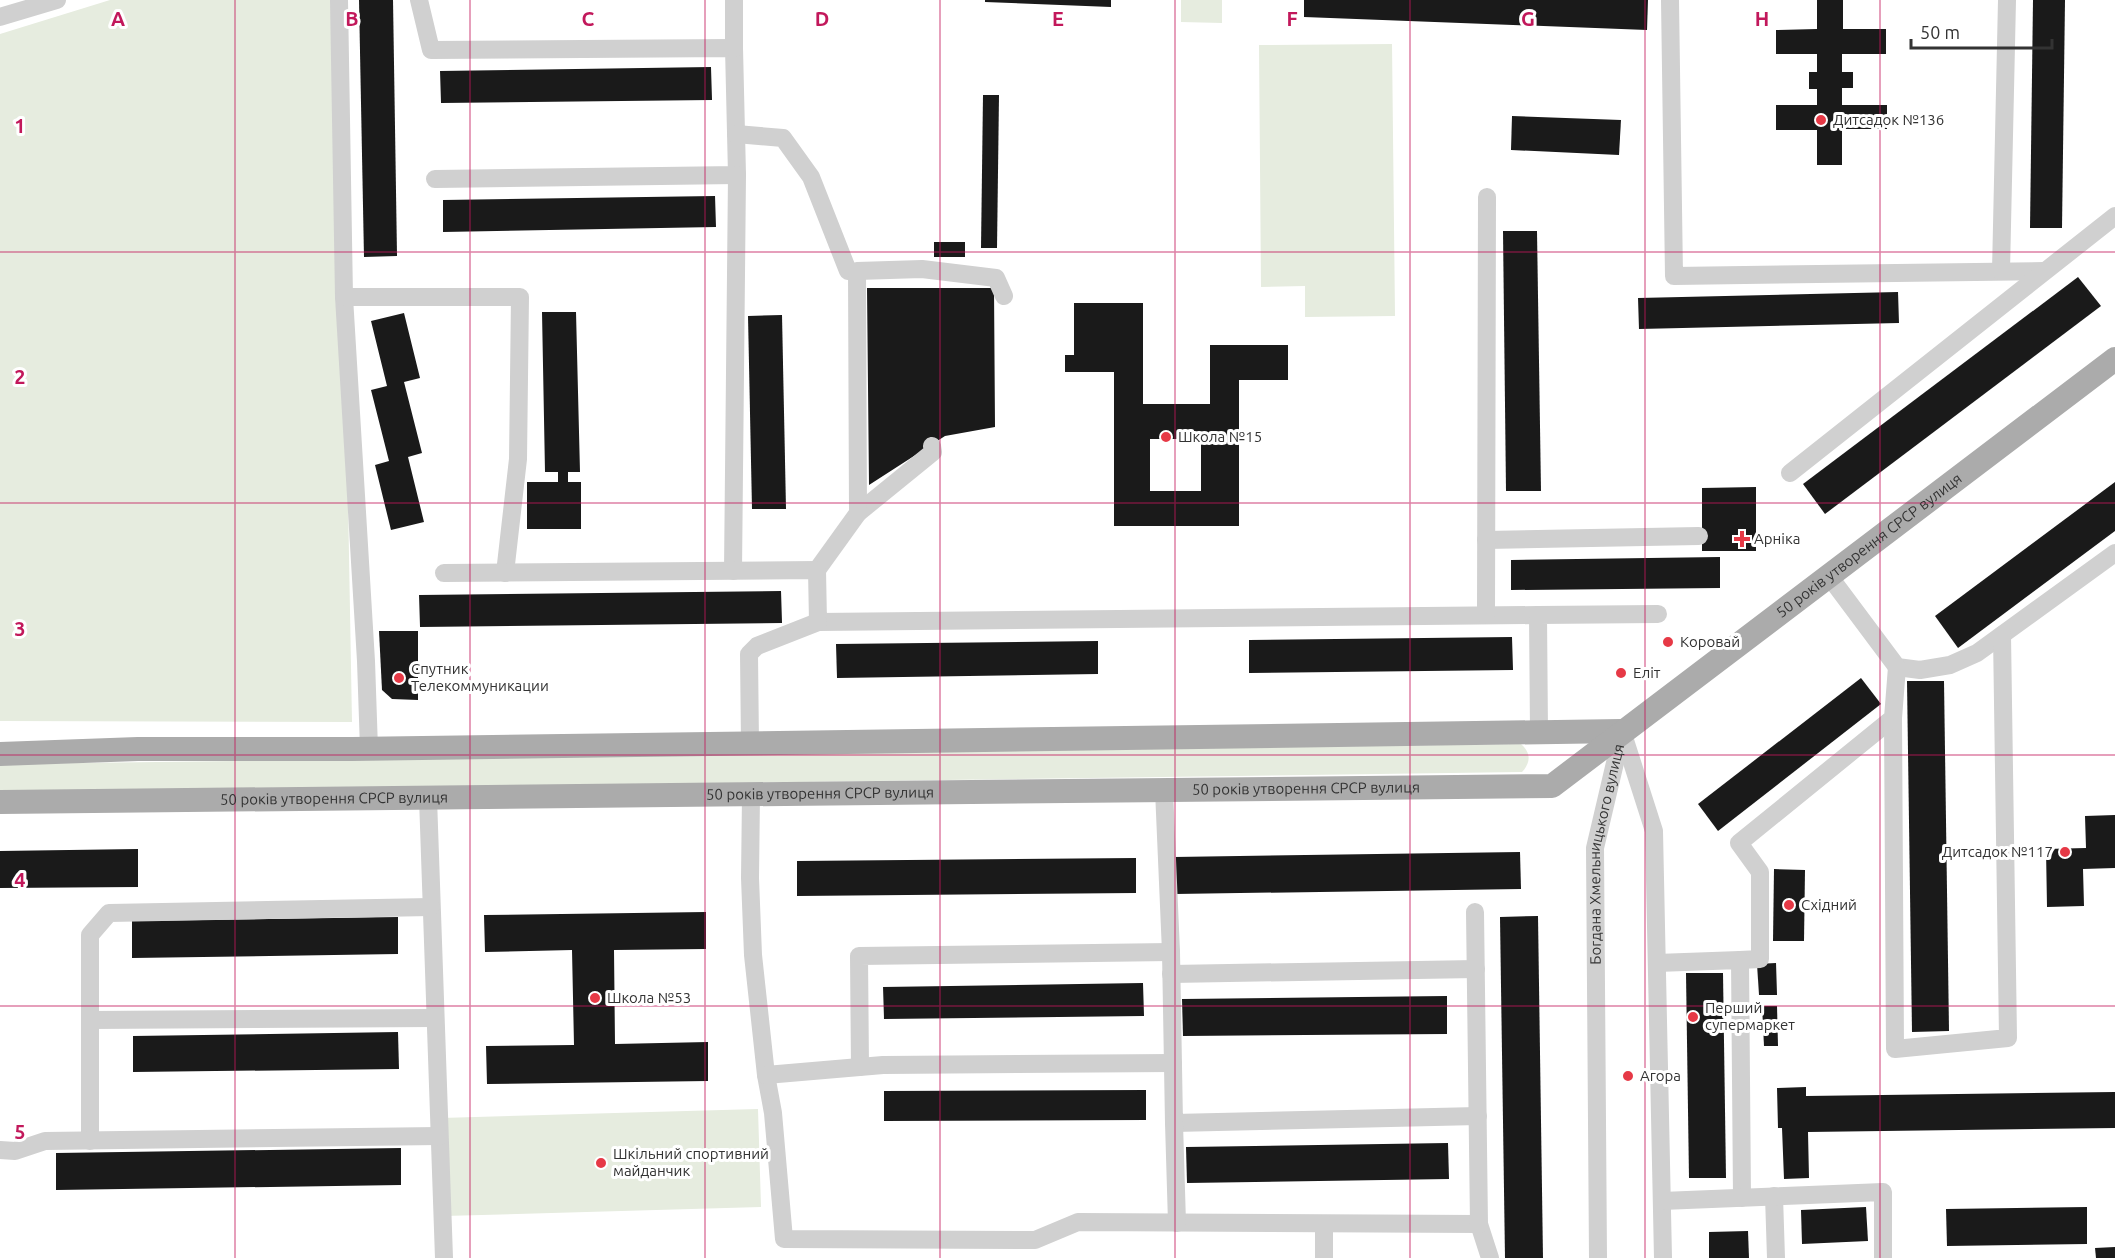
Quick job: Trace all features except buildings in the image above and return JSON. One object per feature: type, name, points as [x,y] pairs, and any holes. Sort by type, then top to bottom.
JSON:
[{"type":"main road","name":"50 років утворення СРСР вулиця","points":[[0,802],[1552,786],[2115,359]]},
{"type":"main road","points":[[0,754],[138,749],[369,749],[1622,731]]},
{"type":"street","points":[[0,17],[57,0]]},
{"type":"street","points":[[339,0],[344,297],[366,661],[369,749]]},
{"type":"street","points":[[418,0],[431,50],[734,48]]},
{"type":"street","points":[[733,570],[737,174],[734,0]]},
{"type":"street","points":[[1671,0],[1674,276],[2044,271]]},
{"type":"street","points":[[2001,272],[2007,0]]},
{"type":"street","points":[[736,134],[783,138],[811,177],[848,271]]},
{"type":"street","points":[[435,179],[737,174]]},
{"type":"street","points":[[1486,615],[1487,197]]},
{"type":"street","points":[[1790,473],[2115,216]]},
{"type":"street","points":[[858,513],[857,271],[922,269],[996,278],[1004,296]]},
{"type":"street","points":[[344,297],[520,297],[518,459],[505,573]]},
{"type":"street","points":[[818,622],[817,570],[858,513],[933,452],[932,446]]},
{"type":"street","points":[[1486,540],[1699,536]]},
{"type":"street","points":[[1897,667],[1920,670],[1950,665],[1977,653],[2115,553]]},
{"type":"street","points":[[444,573],[817,570]]},
{"type":"street","points":[[1829,576],[1897,667],[1893,718],[1895,1049],[2008,1038],[2002,635]]},
{"type":"street","points":[[750,744],[749,654],[757,646],[818,622],[1658,614]]},
{"type":"street","points":[[1538,615],[1539,732]]},
{"type":"street","points":[[1657,963],[1760,959],[1760,872],[1739,843],[1893,718]]},
{"type":"street","name":"Богдана Хмельницького вулиця","points":[[1622,731],[1654,831],[1663,1258]]},
{"type":"street","name":"Богдана Хмельницького вулиця","points":[[1598,1258],[1595,848],[1622,731]]},
{"type":"street","points":[[1164,790],[1172,974],[1177,1223]]},
{"type":"street","points":[[751,795],[750,878],[753,955],[766,1075],[773,1113],[786,1258]]},
{"type":"street","points":[[428,798],[444,1258]]},
{"type":"street","points":[[90,1141],[90,935],[109,913],[431,907]]},
{"type":"street","points":[[1475,912],[1479,1224],[1490,1258]]},
{"type":"street","points":[[860,1067],[859,956],[1171,952]]},
{"type":"street","points":[[1740,960],[1742,1198]]},
{"type":"street","points":[[1172,974],[1476,969]]},
{"type":"street","points":[[90,1020],[435,1018]]},
{"type":"street","points":[[766,1075],[883,1065],[1173,1064]]},
{"type":"street","points":[[1174,1123],[1478,1116]]},
{"type":"street","points":[[0,1150],[15,1151],[45,1141],[438,1136]]},
{"type":"street","points":[[1662,1201],[1883,1192],[1883,1258]]},
{"type":"street","points":[[1774,1196],[1776,1258]]},
{"type":"street","points":[[784,1239],[1035,1249],[1078,1222],[1479,1224]]},
{"type":"street","points":[[1324,1224],[1324,1258]]},
{"type":"shaded area","points":[[110,0],[339,0],[352,722],[0,721],[0,34]]},
{"type":"shaded area","points":[[1181,0],[1222,0],[1222,23],[1181,22]]},
{"type":"shaded area","points":[[1392,44],[1395,316],[1305,317],[1305,286],[1261,287],[1259,45]]},
{"type":"shaded area","points":[[1521,744],[1529,758],[1522,772],[0,793],[0,764]]},
{"type":"shaded area","name":"Шкільний спортивний майданчик","points":[[758,1109],[761,1207],[444,1216],[441,1118]]},
{"type":"place","name":"Дитсадок №136","points":[[1821,120]]},
{"type":"place","name":"Школа №15","points":[[1166,437]]},
{"type":"place","name":"Арніка","points":[[1742,539]]},
{"type":"place","name":"Коровай","points":[[1668,642]]},
{"type":"place","name":"Еліт","points":[[1621,673]]},
{"type":"place","name":"Спутник Телекоммуникации","points":[[399,678]]},
{"type":"place","name":"Дитсадок №117","points":[[2065,852]]},
{"type":"place","name":"Східний","points":[[1789,905]]},
{"type":"place","name":"Школа №53","points":[[595,998]]},
{"type":"place","name":"Перший супермаркет","points":[[1693,1017]]},
{"type":"place","name":"Агора","points":[[1628,1076]]},
{"type":"place","name":"Шкільний спортивний майданчик","points":[[601,1163]]}]
